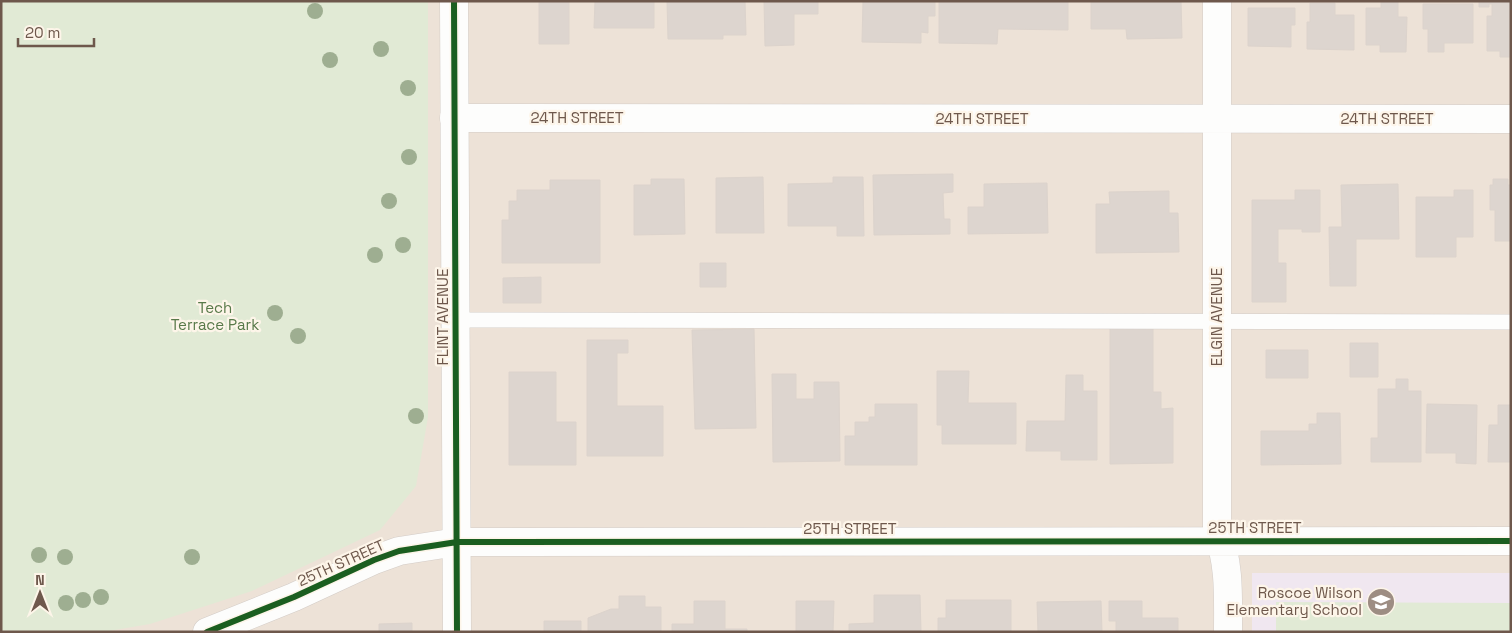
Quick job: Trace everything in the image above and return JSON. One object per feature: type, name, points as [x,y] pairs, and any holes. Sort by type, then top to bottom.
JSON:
[{"type":"street","name":"FLINT AVENUE","points":[[454,1],[457,632]]},
{"type":"street","name":"ELGIN AVENUE","points":[[1217,1],[1217,531],[1221,540],[1228,581],[1228,632]]},
{"type":"street","name":"24TH STREET","points":[[454,118],[1511,119]]},
{"type":"street","name":"25TH STREET","points":[[206,632],[294,597],[374,560],[399,551],[457,542],[1511,541]]},
{"type":"lane","points":[[455,320],[1511,322]]},
{"type":"shaded area","points":[[1,1],[1511,1],[1511,632],[1,632]]},
{"type":"shaded area","name":"Roscoe Wilson Elementary School","points":[[1252,573],[1511,573],[1511,632],[1252,632]]},
{"type":"green space","name":"Tech Terrace Park","points":[[1,1],[428,1],[428,417],[416,486],[380,530],[252,591],[150,624],[103,632],[1,632]]},
{"type":"green space","points":[[1276,602],[1511,603],[1511,632],[1276,632]]},
{"type":"building","points":[[539,1],[569,1],[569,44],[539,44]]},
{"type":"building","points":[[595,1],[654,1],[654,28],[594,28]]},
{"type":"building","points":[[667,1],[745,1],[746,35],[723,35],[723,39],[668,39]]},
{"type":"building","points":[[764,1],[818,1],[818,14],[794,14],[794,45],[765,46]]},
{"type":"building","points":[[863,1],[935,2],[935,16],[928,16],[928,33],[921,32],[921,43],[862,42]]},
{"type":"building","points":[[939,1],[1068,1],[1068,30],[998,29],[997,44],[939,43]]},
{"type":"building","points":[[1091,1],[1181,1],[1182,38],[1127,39],[1126,29],[1091,29]]},
{"type":"building","points":[[1381,1],[1398,1],[1398,17],[1407,17],[1406,52],[1380,52],[1380,45],[1366,45],[1366,8],[1381,8]]},
{"type":"building","points":[[1479,1],[1511,1],[1511,57],[1500,57],[1500,51],[1487,51],[1487,16],[1492,16],[1492,4],[1489,4],[1489,7],[1479,7]]},
{"type":"building","points":[[1310,3],[1335,3],[1335,15],[1354,15],[1354,50],[1307,49],[1307,22],[1310,22]]},
{"type":"building","points":[[1423,4],[1473,4],[1473,43],[1444,43],[1444,52],[1428,52],[1428,29],[1423,29]]},
{"type":"building","points":[[1248,8],[1295,8],[1295,25],[1291,25],[1291,47],[1248,46]]},
{"type":"building","points":[[953,174],[953,192],[943,193],[944,219],[950,219],[950,234],[874,235],[873,175]]},
{"type":"building","points":[[763,177],[764,233],[716,233],[716,178]]},
{"type":"building","points":[[833,177],[863,177],[864,236],[837,236],[837,226],[788,226],[788,184],[833,183]]},
{"type":"building","points":[[651,179],[684,179],[685,234],[634,235],[634,185],[651,185]]},
{"type":"building","points":[[1493,179],[1508,179],[1508,185],[1511,185],[1511,241],[1495,241],[1495,210],[1490,210],[1490,185],[1493,185]]},
{"type":"building","points":[[550,180],[600,180],[600,263],[502,263],[502,220],[509,220],[509,201],[517,201],[517,190],[550,190]]},
{"type":"building","points":[[1047,183],[1048,233],[968,234],[968,207],[984,207],[984,184]]},
{"type":"building","points":[[1398,184],[1399,239],[1356,239],[1356,286],[1330,286],[1329,227],[1342,227],[1341,185]]},
{"type":"building","points":[[1295,190],[1320,190],[1320,232],[1302,232],[1302,229],[1278,229],[1278,263],[1286,263],[1286,302],[1252,302],[1252,200],[1295,200]]},
{"type":"building","points":[[1454,190],[1473,190],[1473,237],[1456,237],[1456,257],[1416,257],[1416,197],[1454,197]]},
{"type":"building","points":[[1169,191],[1169,213],[1178,213],[1179,252],[1096,253],[1096,204],[1110,204],[1109,192]]},
{"type":"building","points":[[700,263],[726,263],[726,287],[700,287]]},
{"type":"building","points":[[541,277],[541,303],[503,303],[503,278]]},
{"type":"building","points":[[1110,328],[1153,328],[1153,392],[1161,392],[1161,409],[1173,408],[1173,463],[1110,464]]},
{"type":"building","points":[[754,329],[756,428],[695,429],[692,330]]},
{"type":"building","points":[[587,340],[628,340],[628,353],[617,353],[617,406],[663,406],[663,456],[587,456]]},
{"type":"building","points":[[1350,343],[1378,343],[1378,377],[1350,377]]},
{"type":"building","points":[[1266,350],[1308,350],[1308,378],[1266,378]]},
{"type":"building","points":[[937,371],[969,371],[968,403],[1016,403],[1016,444],[942,444],[942,425],[937,425]]},
{"type":"building","points":[[509,372],[556,372],[556,422],[576,422],[576,465],[509,465]]},
{"type":"building","points":[[772,374],[796,374],[796,399],[814,399],[814,382],[839,382],[840,461],[773,462]]},
{"type":"building","points":[[1066,375],[1083,375],[1083,391],[1097,391],[1097,460],[1061,460],[1061,451],[1026,451],[1027,421],[1065,421]]},
{"type":"building","points":[[1396,379],[1408,379],[1408,391],[1421,391],[1421,462],[1371,462],[1371,438],[1378,438],[1378,389],[1396,389]]},
{"type":"building","points":[[875,404],[917,404],[917,465],[845,465],[845,436],[855,436],[855,422],[869,422],[869,417],[875,417]]},
{"type":"building","points":[[1427,404],[1477,405],[1476,464],[1456,463],[1456,453],[1426,453]]},
{"type":"building","points":[[1498,405],[1511,405],[1511,462],[1488,462],[1489,425],[1498,425]]},
{"type":"building","points":[[1317,413],[1340,413],[1341,464],[1261,465],[1261,431],[1309,431],[1309,424],[1317,424]]},
{"type":"building","points":[[874,595],[920,595],[921,632],[849,632],[849,624],[874,623]]},
{"type":"building","points":[[619,596],[645,596],[645,607],[661,607],[661,632],[588,632],[588,618],[611,609],[619,609]]},
{"type":"building","points":[[946,600],[1011,600],[1011,632],[938,632],[938,618],[946,618]]},
{"type":"building","points":[[694,601],[725,601],[725,629],[747,629],[747,632],[672,632],[672,624],[694,624]]},
{"type":"building","points":[[796,601],[834,601],[833,632],[796,632]]},
{"type":"building","points":[[1101,601],[1102,632],[1038,632],[1037,602]]},
{"type":"building","points":[[1109,601],[1142,601],[1142,618],[1178,618],[1178,632],[1116,632],[1116,621],[1109,621]]},
{"type":"building","points":[[544,621],[581,621],[581,632],[544,632]]},
{"type":"building","points":[[412,623],[412,632],[379,632],[379,624]]},
{"type":"cycle path","points":[[454,1],[457,632]]},
{"type":"cycle path","points":[[207,632],[294,597],[374,560],[399,551],[457,542],[1511,541]]},
{"type":"place","name":"Roscoe Wilson Elementary School","points":[[1381,602]]}]
